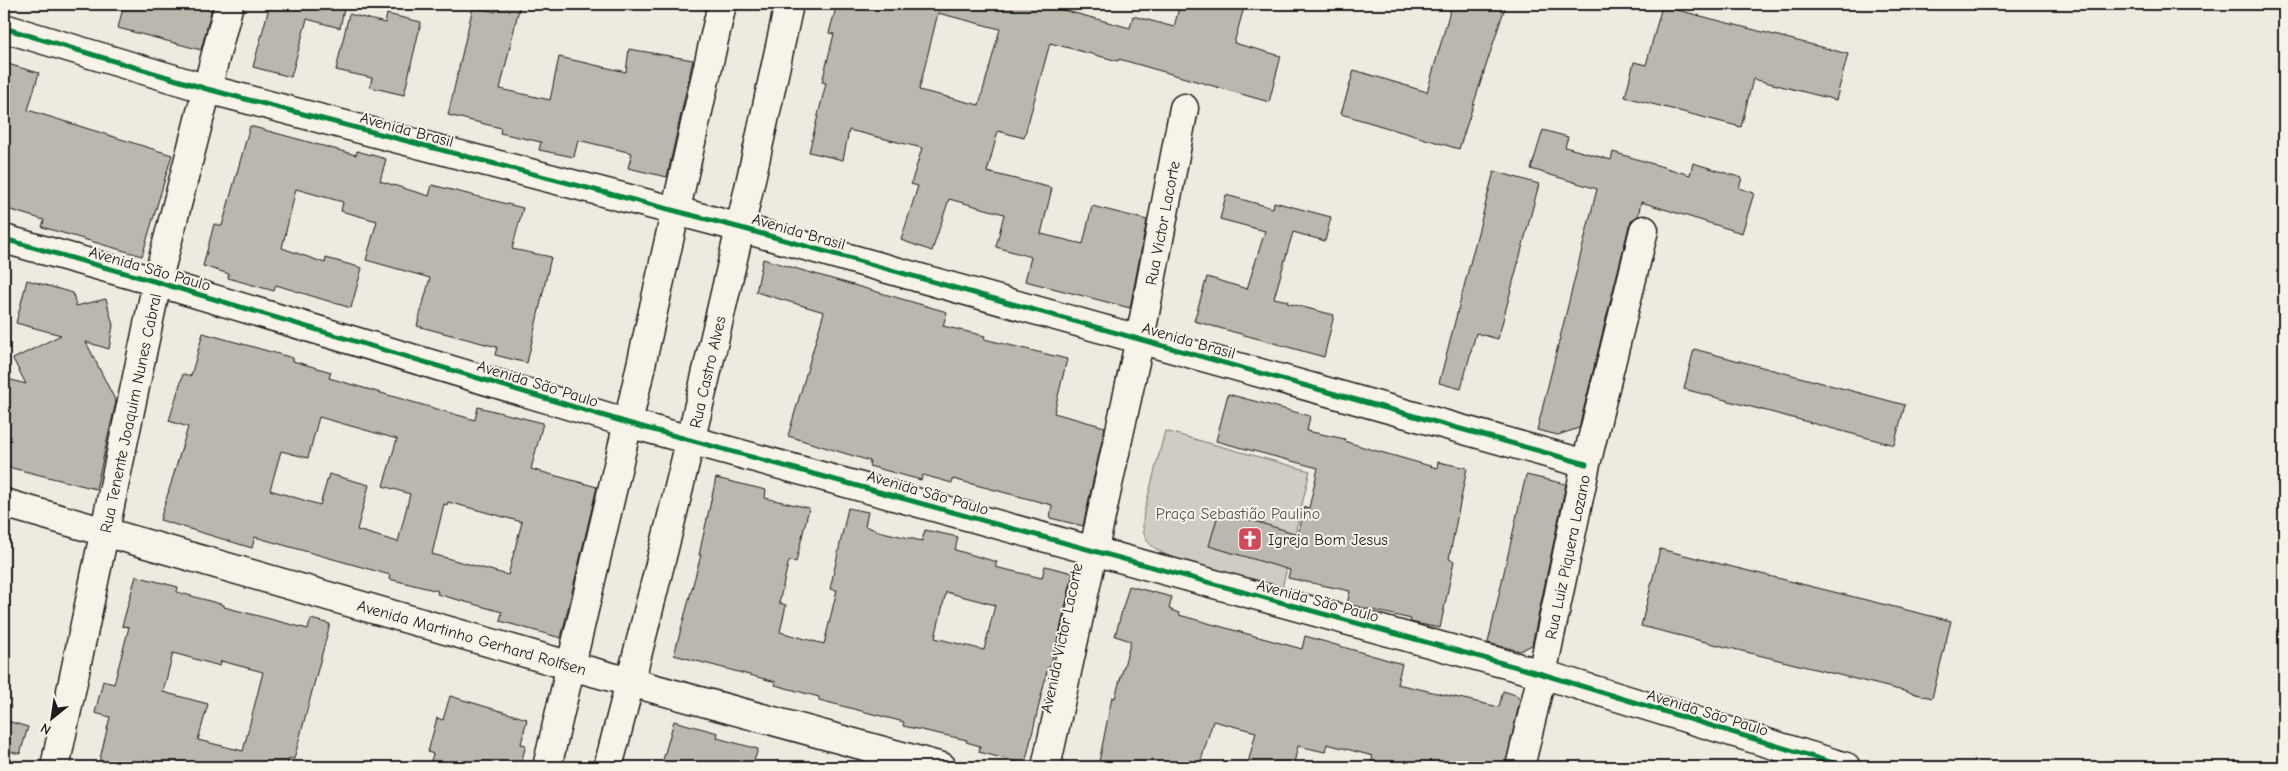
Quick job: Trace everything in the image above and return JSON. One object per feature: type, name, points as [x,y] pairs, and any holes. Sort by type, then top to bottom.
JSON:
[{"type":"street","name":"Rua Tenente Joaquim Nunes Cabral","points":[[55,767],[157,282],[229,4]]},
{"type":"street","points":[[547,767],[628,423],[722,4]]},
{"type":"street","name":"Rua Castro Alves","points":[[608,767],[691,439],[741,228],[789,4]]},
{"type":"street","name":"Avenida Brasil","points":[[4,28],[207,89],[741,228],[1586,464]]},
{"type":"street","name":"Rua Victor Lacorte","points":[[1140,339],[1184,108]]},
{"type":"street","name":"Rua Luiz Piquera Lozano","points":[[1520,767],[1542,674],[1586,464],[1644,230]]},
{"type":"street","name":"Avenida São Paulo","points":[[4,239],[157,282],[628,423],[1542,674],[1846,767]]},
{"type":"street","name":"Avenida Victor Lacorte","points":[[1046,767],[1140,339]]},
{"type":"street","name":"Avenida Martinho Gerhard Rolfsen","points":[[4,503],[571,666],[942,767]]},
{"type":"green space","name":"Praça Sebastião Paulino","points":[[1165,431],[1310,471],[1282,588],[1170,557],[1156,549],[1147,540],[1143,529],[1144,512]]},
{"type":"building","points":[[124,4],[213,4],[201,50],[118,28]]},
{"type":"building","points":[[270,4],[345,4],[340,28],[307,19],[291,77],[253,67]]},
{"type":"building","points":[[498,4],[520,4],[500,89],[550,100],[559,57],[626,72],[629,49],[693,60],[667,177],[628,168],[632,153],[578,140],[574,157],[539,150],[541,142],[500,133],[501,128],[448,115],[473,7],[496,12]]},
{"type":"building","points":[[837,4],[1041,4],[1130,28],[1133,16],[1174,27],[1180,4],[1245,4],[1234,43],[1281,56],[1269,102],[1119,59],[1118,61],[1050,43],[1024,138],[998,131],[987,172],[1052,188],[1041,234],[1083,244],[1092,206],[1147,220],[1130,308],[1025,281],[1031,257],[996,247],[1004,214],[949,199],[932,251],[901,240],[918,186],[911,184],[922,148],[849,130],[843,160],[809,152],[826,83],[822,82],[834,34],[829,33]],"holes":[[[938,13],[1000,29],[979,105],[919,90]]]},
{"type":"building","points":[[1452,4],[1506,4],[1459,149],[1341,114],[1354,70],[1427,92]]},
{"type":"building","points":[[1662,6],[1848,54],[1836,100],[1753,79],[1741,127],[1625,97],[1634,62],[1646,65]]},
{"type":"building","points":[[349,14],[385,23],[387,14],[421,22],[404,95],[370,87],[372,78],[336,70]]},
{"type":"building","points":[[4,63],[39,73],[28,110],[172,155],[142,256],[42,227],[44,220],[4,208]]},
{"type":"building","points":[[250,126],[356,155],[357,151],[386,159],[380,181],[429,196],[432,185],[523,208],[512,249],[551,257],[527,363],[495,355],[497,347],[417,326],[430,278],[366,260],[377,221],[341,211],[343,202],[296,189],[282,248],[325,263],[326,258],[362,268],[351,308],[276,285],[274,291],[228,278],[229,274],[203,266],[214,224],[222,226]]},
{"type":"building","points":[[1543,130],[1568,137],[1565,147],[1611,160],[1613,152],[1690,175],[1693,163],[1742,178],[1739,188],[1754,193],[1742,233],[1641,202],[1638,216],[1632,220],[1629,226],[1579,428],[1558,435],[1537,430],[1597,189],[1531,169]]},
{"type":"building","points":[[1494,171],[1539,184],[1498,339],[1476,333],[1461,389],[1439,383]]},
{"type":"building","points":[[1226,195],[1273,208],[1274,202],[1331,217],[1325,241],[1293,232],[1274,298],[1334,315],[1324,357],[1194,321],[1207,277],[1247,289],[1265,231],[1220,219]]},
{"type":"building","points":[[763,259],[947,312],[943,326],[985,336],[984,339],[1067,359],[1054,413],[1105,427],[1083,526],[1050,518],[1052,505],[953,479],[952,483],[923,475],[921,480],[869,466],[870,461],[788,436],[824,312],[756,292]]},
{"type":"building","points":[[27,280],[73,293],[76,306],[106,299],[113,325],[109,349],[86,342],[116,402],[96,489],[4,466],[4,378],[26,384],[13,359],[61,335],[16,323]]},
{"type":"building","points":[[203,333],[293,358],[293,361],[331,372],[329,378],[475,420],[478,407],[543,423],[531,469],[597,487],[561,638],[500,621],[502,612],[437,594],[438,591],[389,579],[390,575],[255,537],[252,548],[160,520],[188,427],[169,421],[183,374],[191,376]],"holes":[[[319,417],[397,439],[383,486],[410,494],[398,542],[357,530],[369,485],[329,474],[320,505],[270,490],[281,451],[308,458]],[[448,502],[522,522],[508,575],[432,554],[444,504],[447,505]]]},
{"type":"building","points":[[1694,349],[1905,405],[1894,445],[1684,389]]},
{"type":"building","points":[[1228,394],[1310,416],[1307,431],[1345,439],[1344,441],[1437,468],[1438,462],[1467,468],[1449,559],[1454,561],[1440,628],[1410,622],[1411,619],[1347,604],[1350,591],[1288,578],[1290,570],[1209,546],[1219,511],[1298,534],[1305,507],[1309,508],[1318,468],[1216,441]]},
{"type":"building","points":[[1526,475],[1566,484],[1532,645],[1520,651],[1488,643]]},
{"type":"building","points":[[716,478],[766,490],[765,498],[809,508],[796,562],[790,561],[788,564],[779,603],[786,605],[780,632],[824,644],[837,590],[830,589],[848,508],[868,512],[865,526],[878,531],[922,541],[925,530],[958,537],[955,550],[997,562],[995,567],[1042,578],[1045,566],[1073,573],[1025,764],[979,752],[980,746],[966,742],[967,740],[903,726],[904,722],[819,700],[819,697],[775,685],[776,682],[674,655],[701,555],[699,555]],"holes":[[[946,592],[995,605],[984,650],[935,638]]]},
{"type":"building","points":[[1660,549],[1951,621],[1932,698],[1641,626]]},
{"type":"building","points":[[136,576],[178,587],[177,592],[224,605],[224,607],[308,629],[311,619],[330,624],[294,759],[289,758],[287,767],[98,767],[110,717],[95,713],[103,681],[114,684],[129,627],[122,626]],"holes":[[[173,653],[220,666],[221,661],[263,672],[243,751],[198,740],[208,704],[163,692]]]},
{"type":"building","points":[[1129,586],[1172,597],[1169,609],[1179,613],[1179,615],[1302,649],[1305,636],[1402,664],[1397,684],[1499,707],[1503,691],[1516,695],[1520,700],[1505,767],[1370,767],[1373,756],[1327,744],[1325,752],[1298,746],[1293,767],[1247,767],[1256,732],[1213,721],[1199,767],[1098,767],[1112,697],[1115,698],[1131,641],[1115,636]]},
{"type":"building","points":[[450,696],[527,719],[521,744],[526,745],[520,767],[429,767],[433,754],[428,752],[437,718],[443,720]]},
{"type":"building","points":[[4,720],[28,727],[20,754],[4,750]]},
{"type":"building","points":[[674,721],[718,733],[717,738],[758,749],[752,767],[661,767]]},
{"type":"cycle path","points":[[4,28],[207,89],[741,228],[1586,464]]},
{"type":"cycle path","points":[[4,239],[157,282],[628,423],[1542,674],[1846,767]]},
{"type":"place","name":"Igreja Bom Jesus","points":[[1250,539]]}]
